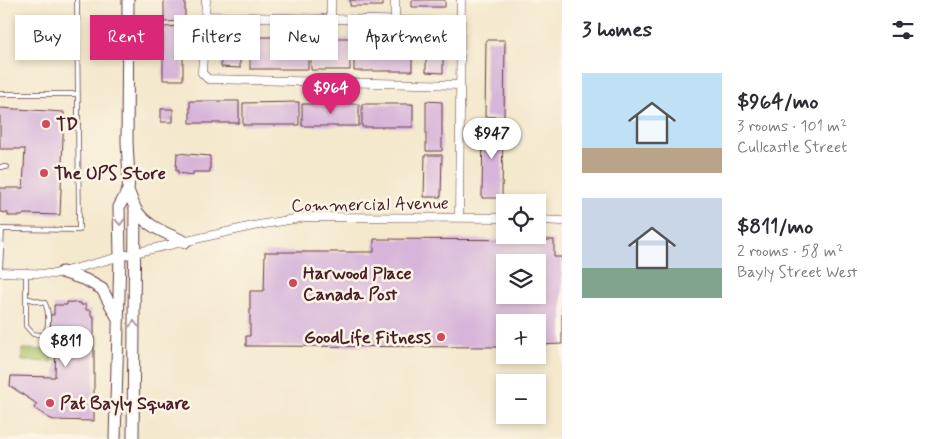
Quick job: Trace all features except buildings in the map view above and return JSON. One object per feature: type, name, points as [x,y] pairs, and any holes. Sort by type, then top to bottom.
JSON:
[{"type":"main road","points":[[128,0],[128,190],[138,213],[156,228],[185,242]]},
{"type":"main road","points":[[115,439],[120,256],[119,207],[128,190]]},
{"type":"main road","points":[[132,439],[135,208]]},
{"type":"main road","points":[[62,272],[86,280],[102,289],[117,318]]},
{"type":"street","points":[[205,15],[206,0]]},
{"type":"street","points":[[331,0],[331,15]]},
{"type":"street","points":[[395,0],[395,15]]},
{"type":"street","points":[[460,15],[461,0]]},
{"type":"street","points":[[203,60],[202,73],[208,79],[221,81],[460,85]]},
{"type":"street","points":[[459,217],[460,60]]},
{"type":"street","name":"Commercial Avenue","points":[[0,272],[54,274],[120,256],[253,226],[306,217],[496,218]]},
{"type":"street","points":[[546,220],[562,221]]},
{"type":"lane","points":[[0,272],[1,230],[79,230],[77,0]]},
{"type":"lane","points":[[0,94],[78,94]]},
{"type":"lane","points":[[0,167],[7,167]]},
{"type":"lane","points":[[26,272],[26,298],[26,326],[34,334],[43,335],[47,328],[48,309],[45,304],[26,298]]},
{"type":"green space","points":[[22,349],[52,350],[52,362],[22,361]]},
{"type":"place","name":"TD","points":[[46,124]]},
{"type":"place","name":"The UPS Store","points":[[44,173]]},
{"type":"place","name":"Harwood Place Canada Post","points":[[293,283]]},
{"type":"place","name":"GoodLife Fitness","points":[[441,337]]},
{"type":"place","name":"Pat Bayly Square","points":[[50,403]]}]
